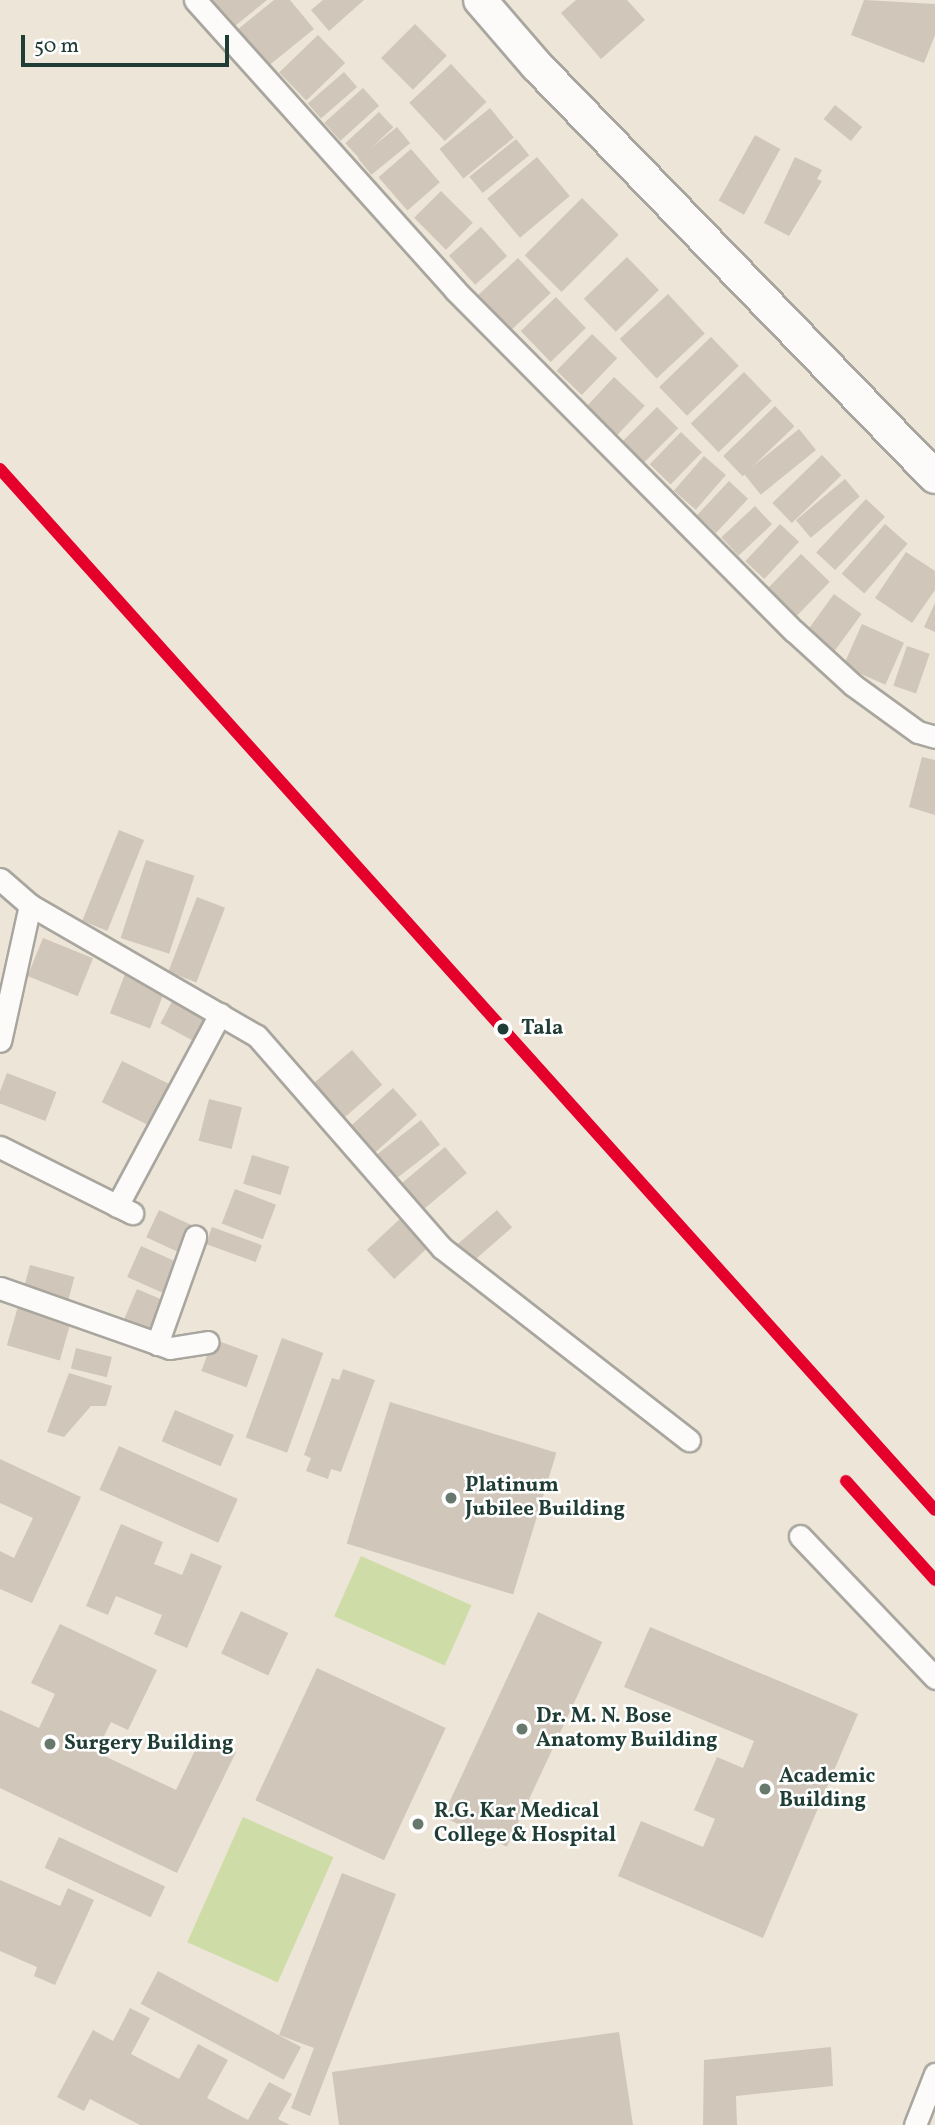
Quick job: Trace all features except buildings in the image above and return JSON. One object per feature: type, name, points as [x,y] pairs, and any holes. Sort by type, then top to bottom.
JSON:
[{"type":"street","points":[[195,0],[455,290],[794,631],[853,685],[918,732],[935,737]]},
{"type":"street","points":[[480,0],[537,66],[935,477]]},
{"type":"street","points":[[0,878],[30,905],[257,1036],[442,1248],[689,1440]]},
{"type":"street","points":[[0,1041],[30,905]]},
{"type":"street","points":[[0,1147],[125,1210],[220,1014]]},
{"type":"street","points":[[157,1344],[195,1237]]},
{"type":"street","points":[[0,1287],[170,1348],[208,1342]]},
{"type":"street","points":[[800,1536],[935,1678]]},
{"type":"street","points":[[915,2125],[935,2074]]},
{"type":"green space","points":[[361,1556],[472,1605],[445,1666],[334,1616]]},
{"type":"green space","points":[[243,1817],[333,1857],[278,1982],[187,1942]]},
{"type":"transit line","points":[[0,469],[935,1510]]},
{"type":"transit line","points":[[846,1481],[935,1580]]},
{"type":"place","name":"Tala","points":[[503,1029]]},
{"type":"place","name":"Platinum Jubilee Building","points":[[451,1498]]},
{"type":"place","name":"Dr. M. N. Bose Anatomy Building","points":[[522,1729]]},
{"type":"place","name":"Surgery Building","points":[[50,1744]]},
{"type":"place","name":"Academic Building","points":[[765,1789]]},
{"type":"place","name":"R.G. Kar Medical College & Hospital","points":[[418,1824]]}]
